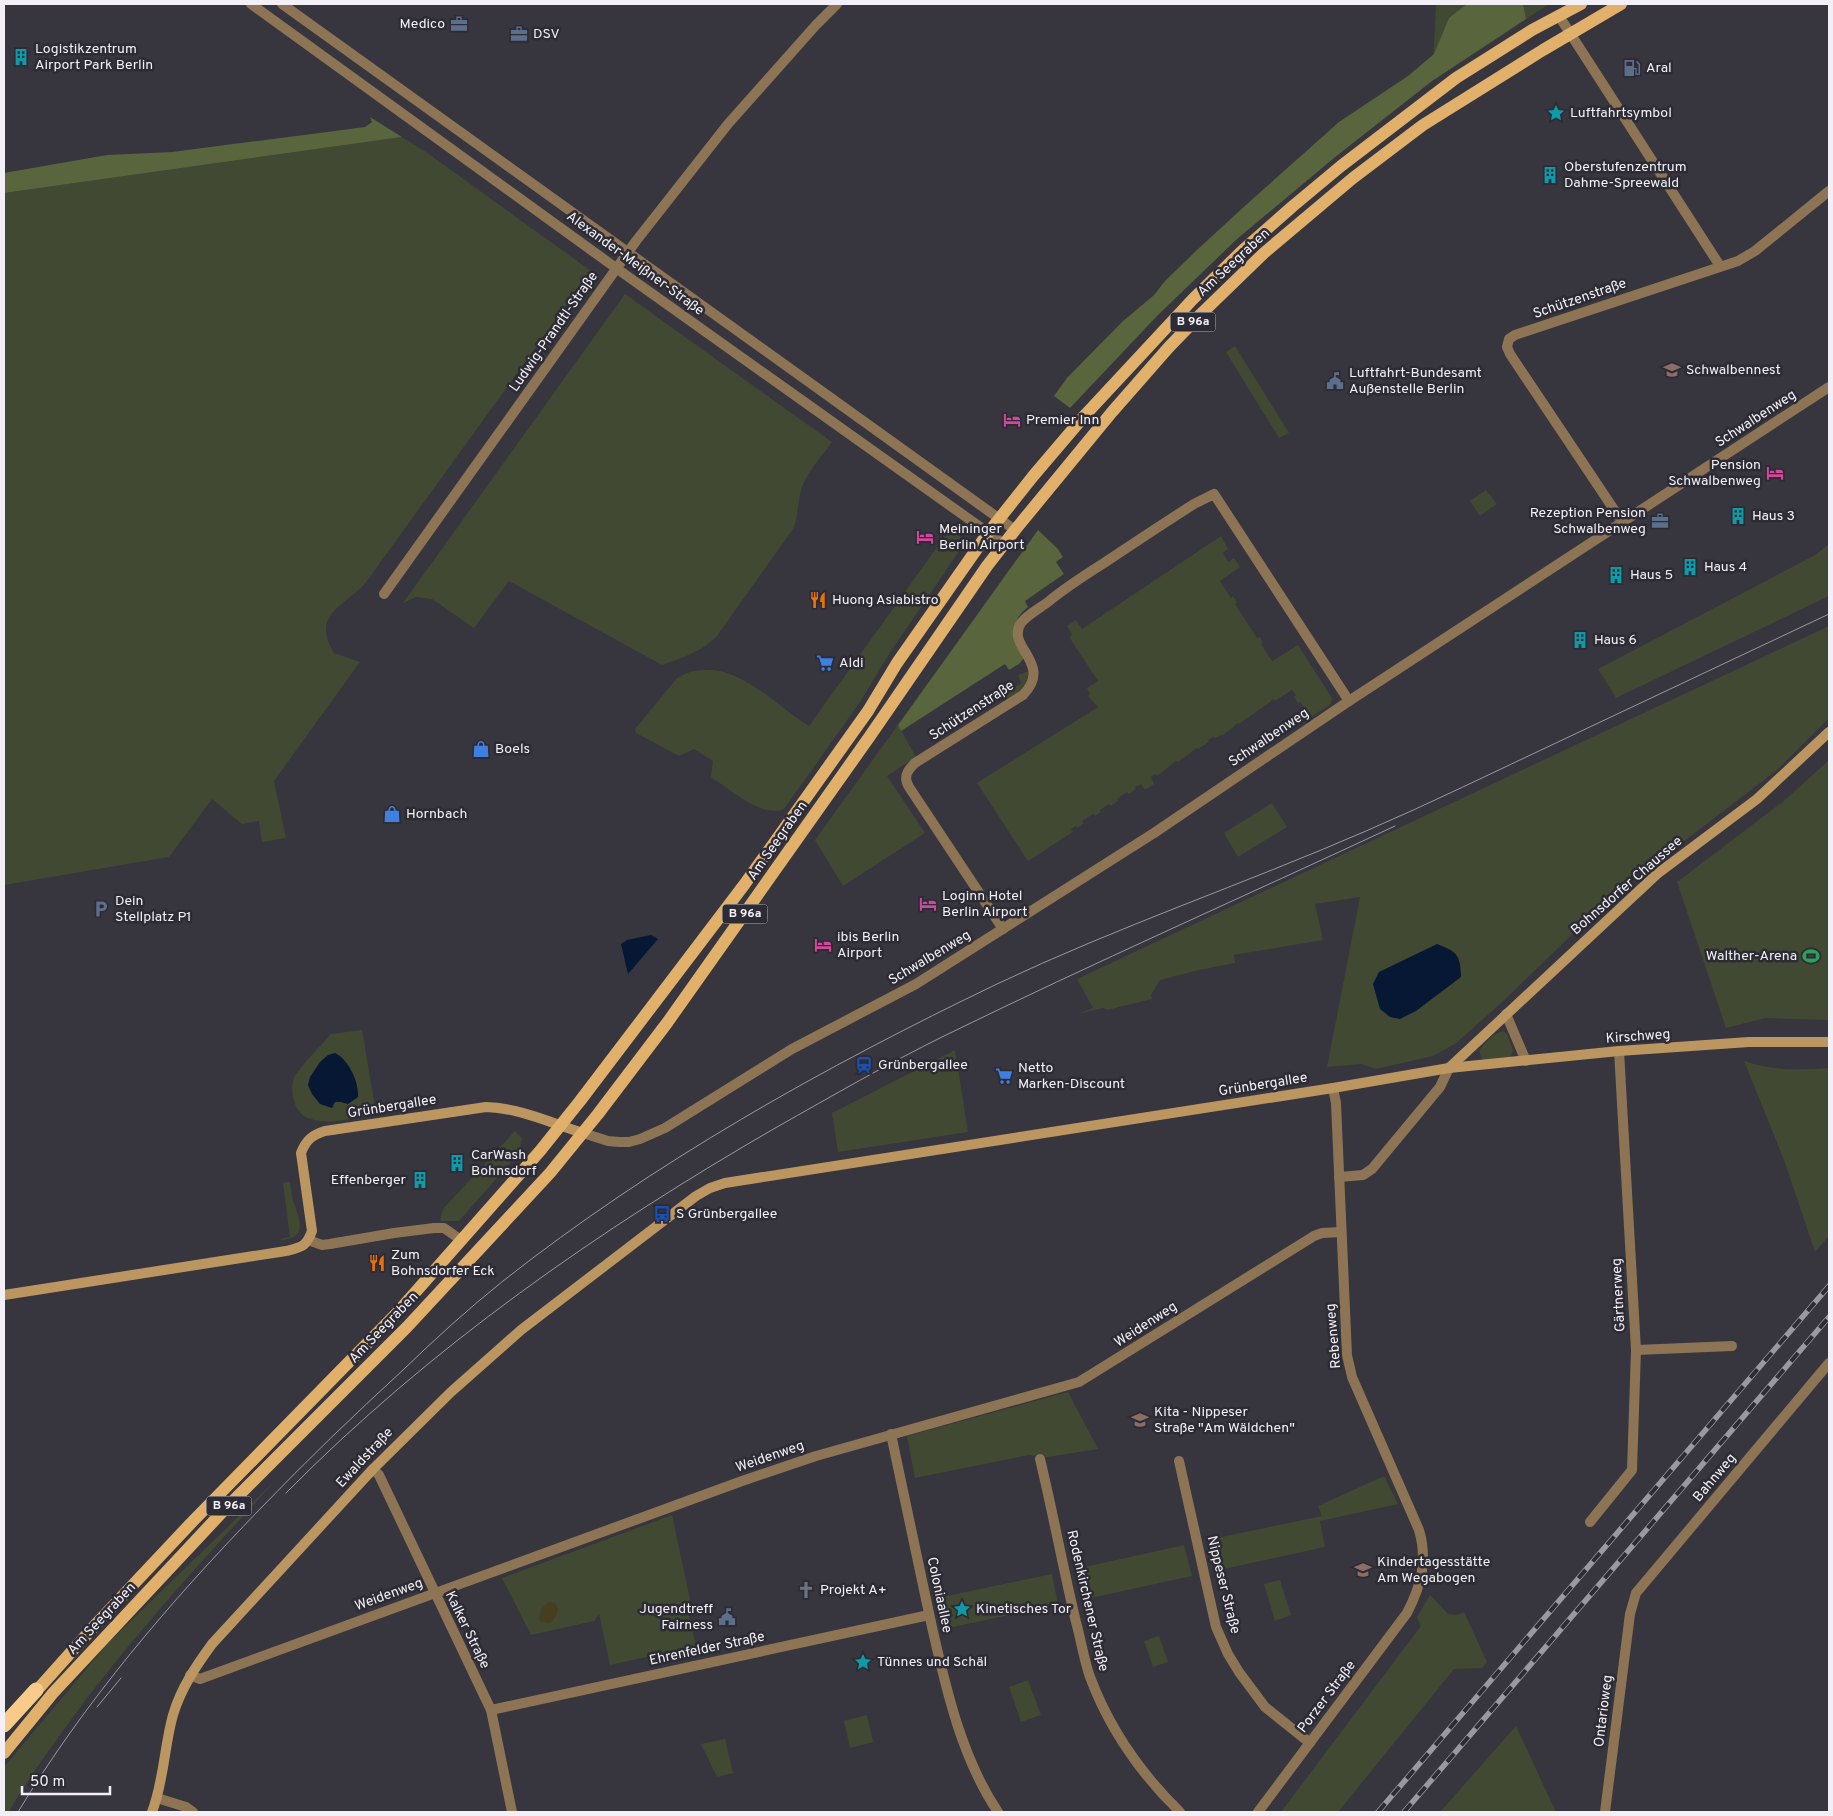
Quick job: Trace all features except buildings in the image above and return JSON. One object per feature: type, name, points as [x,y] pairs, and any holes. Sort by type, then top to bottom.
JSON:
[{"type":"highway","points":[[4,1725],[36,1690]]},
{"type":"main road","name":"Am Seegraben","points":[[4,1733],[36,1690],[98,1622],[194,1520],[397,1313],[457,1237],[508,1190],[576,1107],[744,885],[868,711],[897,663],[988,533],[1066,435],[1156,337],[1242,251],[1342,166],[1456,78],[1532,30],[1581,4]]},
{"type":"main road","name":"Am Seegraben","points":[[4,1753],[53,1693],[226,1508],[407,1327],[550,1173],[583,1133],[678,1007],[1014,530],[1169,347],[1264,253],[1353,178],[1424,125],[1621,4]]},
{"type":"street","name":"Alexander-Meißner-Straße","points":[[251,4],[616,268],[1004,544]]},
{"type":"street","name":"Alexander-Meißner-Straße","points":[[282,4],[1014,530]]},
{"type":"street","name":"Ludwig-Prandtl-Straße","points":[[384,594],[627,253],[728,124],[837,4]]},
{"type":"street","points":[[1559,16],[1720,266]]},
{"type":"street","name":"Schützenstraße","points":[[1623,523],[1510,354],[1507,347],[1510,339],[1515,335],[1738,261],[1755,251],[1829,191]]},
{"type":"street","name":"Schwalbenweg","points":[[583,1133],[608,1141],[629,1142],[665,1128],[792,1049],[916,984],[1154,833],[1348,701],[1829,387]]},
{"type":"street","name":"Schützenstraße","points":[[1003,929],[909,787],[906,781],[906,774],[915,763],[1023,695],[1030,688],[1034,680],[1034,672],[1018,637],[1018,629],[1022,622],[1080,579],[1194,504],[1214,494],[1348,701]]},
{"type":"street","name":"Bohnsdorfer Chaussee","points":[[1449,1068],[1658,874],[1757,799],[1829,732]]},
{"type":"street","points":[[1506,1014],[1526,1061]]},
{"type":"street","name":"Kirschweg","points":[[1334,1088],[1449,1068],[1619,1052],[1749,1042],[1829,1042]]},
{"type":"street","name":"Gärtnerweg","points":[[1590,1522],[1632,1470],[1636,1350],[1619,1052]]},
{"type":"street","points":[[1339,1177],[1363,1175],[1372,1169],[1440,1086],[1449,1068]]},
{"type":"street","name":"Grünbergallee","points":[[696,1196],[710,1188],[725,1183],[1334,1088]]},
{"type":"street","name":"Rebenweg","points":[[1334,1088],[1347,1355],[1352,1378],[1417,1523],[1423,1555],[1422,1577],[1416,1596]]},
{"type":"street","name":"Grünbergallee","points":[[308,1240],[312,1231],[301,1153],[304,1144],[316,1134],[325,1131],[486,1107],[506,1108],[522,1112],[583,1133]]},
{"type":"street","name":"Ewaldstraße","points":[[152,1812],[157,1798],[174,1714],[190,1675],[212,1644],[422,1418],[516,1335],[696,1196]]},
{"type":"street","points":[[4,1295],[286,1251],[303,1247],[308,1240],[322,1245],[434,1228],[444,1228],[457,1237]]},
{"type":"street","name":"Weidenweg","points":[[190,1675],[200,1679],[742,1481],[816,1456],[1079,1382],[1314,1236],[1322,1233],[1341,1232]]},
{"type":"street","points":[[1636,1350],[1732,1346]]},
{"type":"street","name":"Bahnweg","points":[[1630,1614],[1636,1593],[1829,1363]]},
{"type":"street","name":"Coloniaallee","points":[[891,1434],[944,1683],[958,1725],[994,1811]]},
{"type":"street","name":"Rodenkirchener Straße","points":[[1040,1459],[1070,1599],[1090,1676],[1104,1709],[1124,1744],[1155,1787],[1180,1812]]},
{"type":"street","name":"Nippeser Straße","points":[[1180,1461],[1216,1627],[1228,1654],[1265,1707],[1310,1743]]},
{"type":"street","name":"Kalker Straße","points":[[373,1469],[379,1475],[434,1594],[491,1710],[512,1812]]},
{"type":"street","name":"Porzer Straße","points":[[1258,1812],[1407,1613],[1416,1596]]},
{"type":"street","name":"Ontarioweg","points":[[1605,1812],[1630,1614]]},
{"type":"street","name":"Ehrenfelder Straße","points":[[491,1710],[929,1615]]},
{"type":"street","points":[[157,1798],[186,1807],[192,1812]]},
{"type":"green space","points":[[1436,4],[1549,4],[1432,81]]},
{"type":"green space","points":[[1467,4],[1523,4],[1526,19],[1432,81],[1334,158],[1237,239],[1157,316],[1070,408],[1054,396],[1067,378],[1122,322],[1154,295],[1165,281],[1247,204],[1339,122],[1408,76],[1434,54],[1449,18]]},
{"type":"green space","points":[[370,117],[402,137],[4,193],[4,173],[107,155],[172,152],[365,127],[372,122]]},
{"type":"green space","points":[[402,137],[426,152],[591,271],[364,585],[338,607],[327,621],[328,640],[334,653],[360,662],[274,781],[286,838],[262,842],[259,821],[242,824],[212,799],[169,857],[4,885],[4,193]]},
{"type":"green space","points":[[625,294],[832,442],[811,469],[800,492],[793,529],[717,636],[699,650],[662,665],[509,581],[474,628],[432,599],[416,597],[403,603]]},
{"type":"green space","points":[[1235,346],[1289,433],[1279,438],[1226,352]]},
{"type":"green space","points":[[1486,490],[1497,504],[1480,516],[1470,501]]},
{"type":"green space","points":[[950,529],[960,536],[962,547],[891,651],[860,702],[784,809],[775,811],[766,809],[756,806],[736,795],[711,777],[713,761],[694,749],[679,756],[636,733],[635,729],[677,678],[687,673],[704,670],[721,671],[752,685],[809,726]]},
{"type":"green space","points":[[1038,530],[1058,549],[1063,557],[1056,562],[1064,574],[1025,601],[1028,607],[1021,613],[1015,625],[1016,637],[1024,658],[1019,664],[1009,670],[1005,664],[901,731],[898,725]]},
{"type":"green space","points":[[1221,536],[1228,549],[1223,553],[1228,562],[1234,558],[1240,567],[1220,581],[1231,598],[1233,596],[1237,602],[1235,604],[1257,638],[1260,637],[1263,643],[1261,644],[1272,661],[1298,645],[1332,698],[1331,704],[1311,717],[1300,702],[1298,703],[1294,697],[1296,695],[1292,690],[1275,701],[1274,699],[1222,736],[1213,737],[1208,740],[1209,742],[1178,762],[1176,761],[1157,776],[1155,774],[1151,777],[1154,784],[1145,790],[1141,784],[1135,787],[1136,789],[1129,794],[1127,792],[1111,806],[1109,804],[1095,816],[1093,814],[1082,821],[1084,823],[1077,828],[1076,826],[1071,829],[1073,832],[1028,861],[977,783],[1098,707],[1088,696],[1090,694],[1087,688],[1098,681],[1069,637],[1072,635],[1067,626],[1076,620],[1082,629]]},
{"type":"green space","points":[[1829,544],[1829,596],[1616,698],[1598,669],[1815,555]]},
{"type":"green space","points":[[1829,626],[1829,718],[1777,770],[1611,897],[1499,1005],[1455,1044],[1433,1056],[1376,1069],[1361,1064],[1327,1067],[1360,897],[1315,904],[1323,940],[1234,955],[1235,963],[1160,980],[1151,995],[1152,999],[1107,1010],[1103,1008],[1078,1014],[1093,1008],[1077,979]]},
{"type":"green space","points":[[1029,671],[1022,689],[1006,700],[1002,695],[1021,683],[1018,675]]},
{"type":"green space","points":[[898,725],[916,757],[887,776],[925,833],[843,886],[815,840]]},
{"type":"green space","points":[[1829,760],[1829,1020],[1765,1018],[1726,1028],[1677,882],[1785,800]]},
{"type":"green space","points":[[1272,803],[1287,827],[1238,857],[1224,833]]},
{"type":"green space","points":[[362,1030],[376,1114],[329,1121],[317,1121],[307,1118],[299,1111],[293,1098],[292,1084],[296,1074],[331,1034]]},
{"type":"green space","points":[[1503,1031],[1507,1034],[1513,1050],[1511,1057],[1482,1059],[1479,1051],[1481,1048],[1493,1036]]},
{"type":"green space","points":[[955,1050],[968,1132],[838,1152],[832,1113]]},
{"type":"green space","points":[[1744,1061],[1765,1067],[1786,1069],[1829,1068],[1829,1236],[1815,1252],[1784,1160]]},
{"type":"green space","points":[[515,1131],[522,1138],[519,1153],[459,1221],[440,1221],[443,1209]]},
{"type":"green space","points":[[290,1182],[300,1229],[295,1237],[281,1240],[290,1237],[283,1183]]},
{"type":"green space","points":[[1068,1392],[1098,1449],[1048,1457],[1029,1455],[915,1478],[907,1436]]},
{"type":"green space","points":[[1384,1476],[1398,1504],[1320,1521],[1325,1547],[1219,1570],[1212,1539],[1322,1516],[1318,1506]]},
{"type":"green space","points":[[277,1479],[117,1660],[45,1756],[22,1789],[9,1812],[4,1812],[4,1767],[108,1643]]},
{"type":"green space","points":[[672,1515],[693,1613],[688,1613],[696,1646],[610,1665],[599,1614],[594,1621],[531,1635],[502,1578]]},
{"type":"green space","points":[[1184,1545],[1192,1576],[1086,1599],[1080,1568]]},
{"type":"green space","points":[[1052,1574],[1058,1605],[948,1628],[942,1597]]},
{"type":"green space","points":[[1280,1580],[1291,1615],[1275,1621],[1264,1584]]},
{"type":"green space","points":[[1430,1595],[1448,1614],[1457,1615],[1464,1612],[1487,1662],[1482,1668],[1454,1669],[1338,1812],[1281,1812],[1421,1626],[1417,1617]]},
{"type":"green space","points":[[1159,1636],[1168,1662],[1153,1667],[1144,1641]]},
{"type":"green space","points":[[1028,1680],[1041,1715],[1021,1722],[1009,1687]]},
{"type":"green space","points":[[867,1715],[873,1742],[850,1748],[844,1721]]},
{"type":"green space","points":[[1516,1726],[1556,1812],[1440,1812]]},
{"type":"green space","points":[[725,1739],[733,1773],[717,1777],[701,1744]]},
{"type":"sand","points":[[549,1602],[555,1603],[557,1606],[557,1614],[550,1623],[541,1622],[539,1619],[541,1609]]},
{"type":"water","points":[[651,935],[658,939],[628,974],[621,944],[627,940]]},
{"type":"water","points":[[1437,944],[1449,949],[1456,955],[1460,963],[1461,977],[1416,1011],[1400,1019],[1390,1017],[1380,1009],[1373,984],[1379,972]]},
{"type":"water","points":[[335,1053],[349,1066],[355,1078],[358,1097],[348,1104],[335,1102],[332,1108],[320,1104],[308,1085],[310,1077],[320,1062],[328,1055]]},
{"type":"tram line","points":[[18,1812],[71,1731],[130,1654],[194,1580],[277,1491],[348,1421],[464,1313],[560,1237],[620,1196],[680,1157],[804,1083],[997,984],[1042,963],[1390,820],[1829,614]]},
{"type":"tram line","points":[[286,1493],[341,1440],[458,1340],[582,1249],[711,1166],[860,1080],[944,1036],[1395,826]]},
{"type":"tram line","points":[[97,1707],[121,1678]]},
{"type":"railway","points":[[1378,1812],[1829,1286]]},
{"type":"railway","points":[[1404,1812],[1829,1317]]},
{"type":"place","name":"Medico","points":[[459,24]]},
{"type":"place","name":"DSV","points":[[519,34]]},
{"type":"place","name":"Logistikzentrum Airport Park Berlin","points":[[21,57]]},
{"type":"place","name":"Aral","points":[[1632,68]]},
{"type":"place","name":"Luftfahrtsymbol","points":[[1556,113]]},
{"type":"place","name":"Oberstufenzentrum Dahme-Spreewald","points":[[1550,175]]},
{"type":"place","name":"Schwalbennest","points":[[1672,370]]},
{"type":"place","name":"Luftfahrt-Bundesamt Außenstelle Berlin","points":[[1335,381]]},
{"type":"place","name":"Premier Inn","points":[[1012,420]]},
{"type":"place","name":"Pension Schwalbenweg","points":[[1775,473]]},
{"type":"place","name":"Haus 3","points":[[1738,516]]},
{"type":"place","name":"Rezeption Pension Schwalbenweg","points":[[1660,521]]},
{"type":"place","name":"Meininger Berlin Airport","points":[[925,537]]},
{"type":"place","name":"Haus 4","points":[[1690,567]]},
{"type":"place","name":"Haus 5","points":[[1616,575]]},
{"type":"place","name":"Huong Asiabistro","points":[[818,600]]},
{"type":"place","name":"Haus 6","points":[[1580,640]]},
{"type":"place","name":"Aldi","points":[[825,663]]},
{"type":"place","name":"Boels","points":[[481,749]]},
{"type":"place","name":"Hornbach","points":[[392,814]]},
{"type":"place","name":"Loginn Hotel Berlin Airport","points":[[928,904]]},
{"type":"place","name":"Dein Stellplatz P1","points":[[101,909]]},
{"type":"place","name":"ibis Berlin Airport","points":[[823,945]]},
{"type":"place","name":"Walther-Arena","points":[[1811,956]]},
{"type":"place","name":"Grünbergallee","points":[[864,1065]]},
{"type":"place","name":"Netto Marken-Discount","points":[[1004,1076]]},
{"type":"place","name":"CarWash Bohnsdorf","points":[[457,1163]]},
{"type":"place","name":"Effenberger","points":[[420,1180]]},
{"type":"place","name":"S Grünbergallee","points":[[662,1214]]},
{"type":"place","name":"Zum Bohnsdorfer Eck","points":[[377,1263]]},
{"type":"place","name":"Kita - Nippeser Straße \"Am Wäldchen\"","points":[[1140,1420]]},
{"type":"place","name":"Kindertagesstätte Am Wegabogen","points":[[1363,1570]]},
{"type":"place","name":"Projekt A+","points":[[806,1590]]},
{"type":"place","name":"Kinetisches Tor","points":[[962,1609]]},
{"type":"place","name":"Jugendtreff Fairness","points":[[727,1617]]},
{"type":"place","name":"Tünnes und Schäl","points":[[863,1662]]}]
